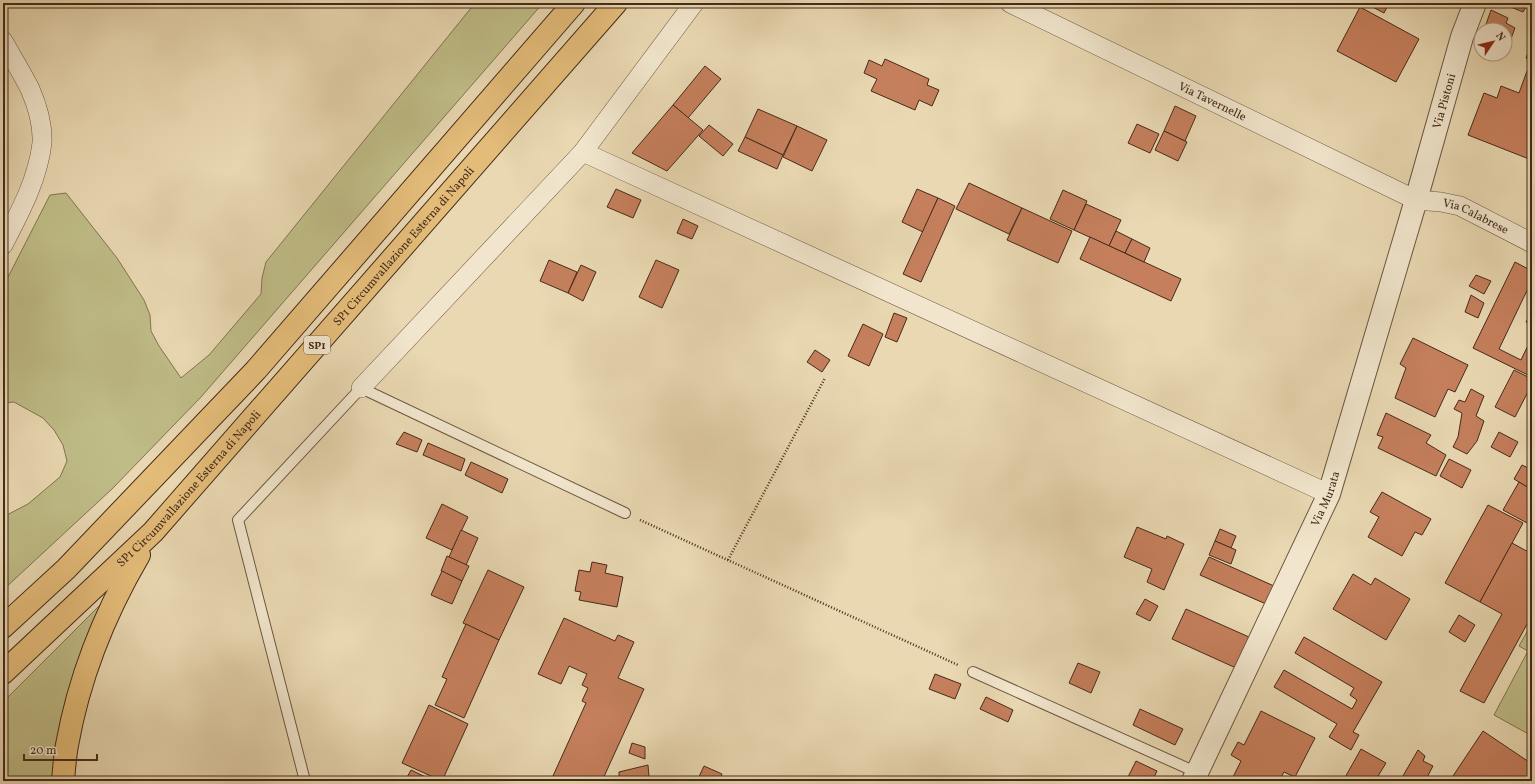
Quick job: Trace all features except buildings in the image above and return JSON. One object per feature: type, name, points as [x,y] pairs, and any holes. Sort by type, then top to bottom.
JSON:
[{"type":"highway","name":"SP1","points":[[3,627],[66,568],[256,370],[574,3]]},
{"type":"highway","name":"SP1 Circumvallazione Esterna di Napoli","points":[[3,673],[153,532],[616,3]]},
{"type":"highway","points":[[63,781],[67,745],[88,665],[102,626],[122,583],[153,532]]},
{"type":"street","points":[[362,388],[583,152],[694,3]]},
{"type":"street","name":"Via Tavernelle","points":[[1010,3],[1416,200]]},
{"type":"street","name":"Via Pistoni","points":[[1416,200],[1462,37],[1474,3]]},
{"type":"street","points":[[3,41],[30,89],[39,117],[42,141],[38,162],[21,210],[3,245]]},
{"type":"street","points":[[583,152],[1329,494]]},
{"type":"street","name":"Via Calabrese","points":[[1416,200],[1441,202],[1460,206],[1532,243]]},
{"type":"street","name":"Via Murata","points":[[1196,777],[1329,494],[1416,200]]},
{"type":"lane","points":[[305,781],[238,520],[362,388],[625,513]]},
{"type":"lane","points":[[973,672],[1196,777]]},
{"type":"path","points":[[728,560],[825,378]]},
{"type":"path","points":[[625,513],[973,672]]},
{"type":"shaded area","points":[[475,3],[543,3],[201,397],[112,489],[3,590],[3,517],[28,504],[60,477],[67,461],[63,445],[54,430],[43,418],[14,402],[3,403],[3,287],[50,195],[66,193],[117,258],[144,300],[150,315],[151,331],[159,346],[181,378],[209,355],[261,294],[262,278],[266,262]]},
{"type":"shaded area","points":[[102,603],[60,781],[3,781],[3,702]]},
{"type":"shaded area","points":[[1532,623],[1532,736],[1494,715],[1528,651],[1519,646]]}]
